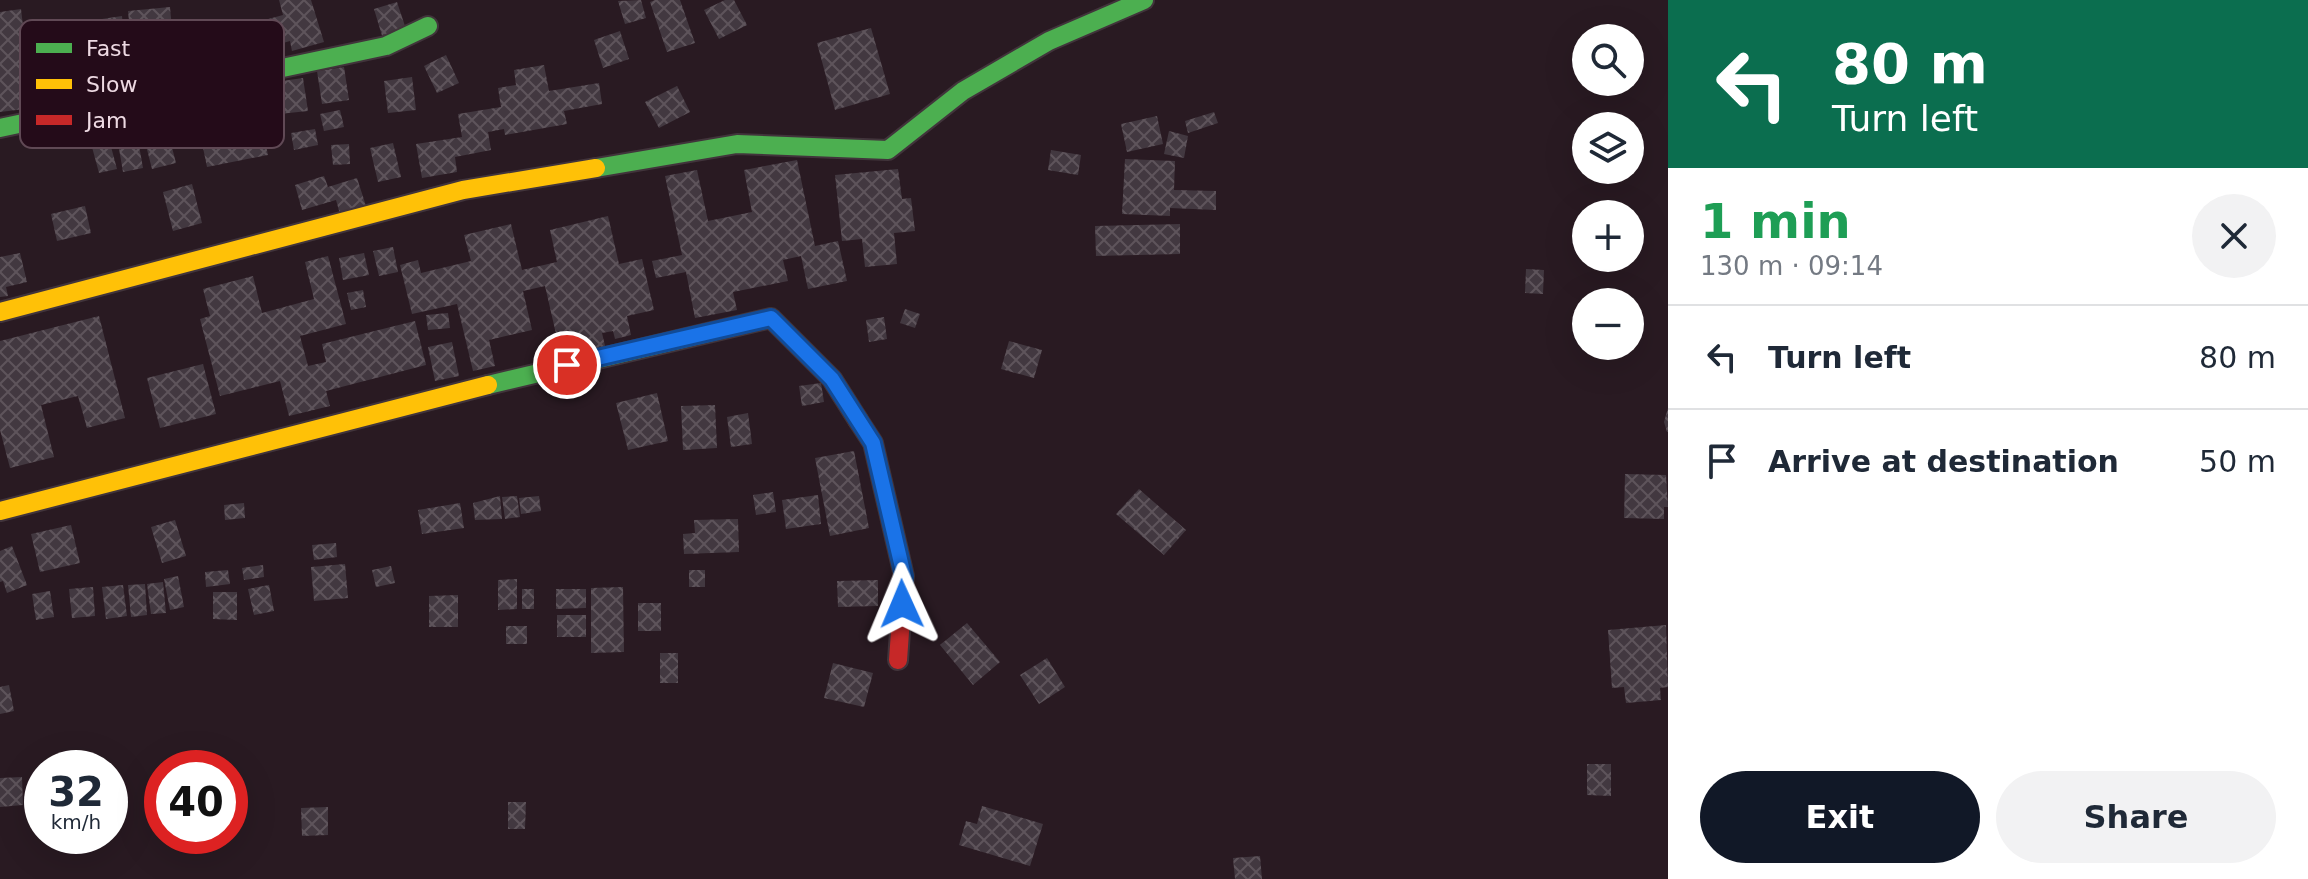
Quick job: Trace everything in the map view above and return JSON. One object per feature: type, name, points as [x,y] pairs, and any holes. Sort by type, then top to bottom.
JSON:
[{"type":"street","points":[[0,312],[463,190],[737,144],[888,150],[963,91],[1049,41],[1144,0]]},
{"type":"street","points":[[284,68],[386,46],[428,26]]},
{"type":"street","points":[[0,128],[20,124]]},
{"type":"street","points":[[0,511],[422,400],[771,318],[832,379],[873,443],[904,576],[898,660]]},
{"type":"building","points":[[279,0],[311,0],[324,42],[292,51],[290,41],[284,43],[284,20],[265,20],[283,15]]},
{"type":"building","points":[[641,0],[646,18],[625,24],[618,1]]},
{"type":"building","points":[[680,0],[695,43],[667,52],[650,2]]},
{"type":"building","points":[[725,0],[734,0],[747,25],[719,39],[704,10]]},
{"type":"building","points":[[397,2],[407,32],[383,39],[374,9]]},
{"type":"building","points":[[170,7],[171,20],[129,20],[128,11]]},
{"type":"building","points":[[21,9],[22,20],[20,110],[0,112],[0,12]]},
{"type":"building","points":[[122,16],[122,20],[102,20]]},
{"type":"building","points":[[871,28],[890,94],[835,110],[817,43]]},
{"type":"building","points":[[620,31],[629,59],[603,68],[594,40]]},
{"type":"building","points":[[446,55],[459,83],[437,93],[424,66]]},
{"type":"building","points":[[544,65],[549,91],[599,83],[602,104],[564,111],[567,124],[505,135],[504,129],[488,132],[491,150],[455,157],[457,172],[422,178],[416,144],[462,137],[458,114],[501,107],[498,88],[516,85],[514,70]]},
{"type":"building","points":[[344,67],[349,100],[322,104],[317,71]]},
{"type":"building","points":[[412,77],[416,110],[388,113],[384,81]]},
{"type":"building","points":[[303,78],[308,111],[284,113],[284,81]]},
{"type":"building","points":[[677,86],[690,112],[659,128],[645,102]]},
{"type":"building","points":[[340,110],[344,127],[324,131],[320,114]]},
{"type":"building","points":[[1214,112],[1218,123],[1188,133],[1185,121]]},
{"type":"building","points":[[1157,116],[1163,144],[1127,152],[1121,124]]},
{"type":"building","points":[[315,129],[318,145],[294,150],[291,133]]},
{"type":"building","points":[[1169,131],[1188,136],[1184,158],[1164,154]]},
{"type":"building","points":[[393,143],[401,177],[378,182],[370,148]]},
{"type":"building","points":[[349,144],[350,164],[333,165],[331,145]]},
{"type":"building","points":[[92,148],[111,148],[117,169],[99,173]]},
{"type":"building","points":[[119,148],[139,148],[143,168],[123,172]]},
{"type":"building","points":[[147,148],[172,148],[176,163],[152,169]]},
{"type":"building","points":[[203,148],[267,148],[268,155],[207,167]]},
{"type":"building","points":[[1051,150],[1081,155],[1078,175],[1048,170]]},
{"type":"building","points":[[1125,159],[1175,161],[1174,190],[1216,191],[1216,210],[1170,208],[1170,216],[1122,214]]},
{"type":"building","points":[[797,160],[815,246],[838,241],[847,281],[808,289],[801,256],[783,260],[788,281],[733,292],[737,310],[695,318],[686,272],[656,278],[652,261],[682,255],[665,176],[697,170],[708,221],[752,212],[744,170]]},
{"type":"building","points":[[898,169],[902,199],[911,198],[915,231],[894,233],[897,264],[865,267],[862,239],[842,241],[835,175]]},
{"type":"building","points":[[324,176],[328,187],[357,178],[366,206],[340,214],[336,200],[302,210],[295,185]]},
{"type":"building","points":[[192,184],[202,223],[173,231],[163,192]]},
{"type":"building","points":[[85,206],[91,233],[57,241],[51,214]]},
{"type":"building","points":[[608,216],[619,264],[642,259],[654,310],[627,316],[631,335],[615,339],[613,331],[602,333],[606,350],[562,360],[545,286],[523,291],[532,330],[489,340],[495,366],[473,371],[457,304],[412,314],[400,265],[418,260],[421,273],[471,261],[464,235],[511,224],[522,270],[557,262],[550,230]]},
{"type":"building","points":[[1180,224],[1180,254],[1096,256],[1095,226]]},
{"type":"building","points":[[393,247],[398,272],[379,276],[373,251]]},
{"type":"building","points":[[20,253],[27,282],[6,287],[8,296],[0,297],[0,257]]},
{"type":"building","points":[[364,253],[369,275],[343,280],[339,258]]},
{"type":"building","points":[[328,256],[346,324],[300,336],[308,366],[326,362],[322,344],[415,321],[426,365],[326,391],[330,406],[289,416],[280,381],[220,396],[200,319],[210,316],[203,289],[253,276],[262,313],[314,299],[305,262]]},
{"type":"building","points":[[1526,269],[1544,270],[1543,294],[1525,293]]},
{"type":"building","points":[[363,290],[366,307],[351,310],[347,293]]},
{"type":"building","points":[[905,309],[920,314],[915,328],[900,323]]},
{"type":"building","points":[[448,313],[450,328],[428,330],[426,315]]},
{"type":"building","points":[[99,316],[125,418],[87,428],[78,396],[41,405],[54,457],[10,468],[0,430],[0,341]]},
{"type":"building","points":[[884,317],[887,339],[869,342],[866,320]]},
{"type":"building","points":[[1009,341],[1042,350],[1034,378],[1001,369]]},
{"type":"building","points":[[452,342],[459,376],[435,381],[428,347]]},
{"type":"building","points":[[203,364],[216,414],[160,428],[147,378]]},
{"type":"building","points":[[821,383],[824,402],[802,406],[799,386]]},
{"type":"building","points":[[657,393],[668,441],[628,450],[616,403]]},
{"type":"building","points":[[715,405],[717,448],[683,450],[681,406]]},
{"type":"building","points":[[1668,408],[1668,432],[1667,432],[1664,422]]},
{"type":"building","points":[[748,413],[752,444],[731,447],[727,417]]},
{"type":"building","points":[[854,451],[869,528],[830,536],[815,458]]},
{"type":"building","points":[[1625,474],[1666,475],[1668,507],[1664,507],[1664,519],[1624,518]]},
{"type":"building","points":[[1139,489],[1186,530],[1164,555],[1116,514]]},
{"type":"building","points":[[773,492],[776,512],[756,515],[753,495]]},
{"type":"building","points":[[818,495],[821,524],[786,529],[782,500]]},
{"type":"building","points":[[500,496],[502,519],[475,520],[473,503]]},
{"type":"building","points":[[517,496],[520,517],[505,519],[502,497]]},
{"type":"building","points":[[539,496],[541,511],[521,514],[519,498]]},
{"type":"building","points":[[244,503],[245,518],[225,520],[224,505]]},
{"type":"building","points":[[460,503],[464,528],[422,534],[418,510]]},
{"type":"building","points":[[738,519],[739,552],[684,554],[683,534],[695,533],[694,520]]},
{"type":"building","points":[[175,520],[186,556],[162,563],[151,527]]},
{"type":"building","points":[[71,525],[80,563],[40,572],[31,534]]},
{"type":"building","points":[[336,543],[337,557],[314,560],[312,545]]},
{"type":"building","points":[[12,546],[27,585],[7,593],[3,581],[0,582],[0,551]]},
{"type":"building","points":[[345,564],[348,598],[314,601],[311,567]]},
{"type":"building","points":[[263,565],[264,577],[244,580],[242,568]]},
{"type":"building","points":[[391,566],[395,583],[376,587],[372,570]]},
{"type":"building","points":[[228,570],[230,584],[206,587],[205,572]]},
{"type":"building","points":[[689,570],[705,570],[705,587],[689,587]]},
{"type":"building","points":[[178,576],[184,607],[170,610],[164,579]]},
{"type":"building","points":[[517,579],[517,609],[498,610],[498,580]]},
{"type":"building","points":[[878,580],[878,606],[838,607],[837,581]]},
{"type":"building","points":[[163,582],[166,613],[151,614],[147,584]]},
{"type":"building","points":[[145,584],[147,615],[131,617],[128,585]]},
{"type":"building","points":[[123,585],[127,616],[106,619],[102,587]]},
{"type":"building","points":[[269,585],[274,611],[254,615],[248,589]]},
{"type":"building","points":[[93,587],[95,616],[72,618],[69,589]]},
{"type":"building","points":[[623,587],[624,652],[591,653],[591,588]]},
{"type":"building","points":[[522,589],[534,589],[534,609],[522,609]]},
{"type":"building","points":[[556,589],[586,589],[586,608],[556,609]]},
{"type":"building","points":[[50,591],[54,617],[36,620],[32,594]]},
{"type":"building","points":[[213,592],[237,592],[237,620],[213,619]]},
{"type":"building","points":[[458,595],[458,627],[429,627],[429,596]]},
{"type":"building","points":[[638,603],[661,603],[661,631],[638,631]]},
{"type":"building","points":[[557,615],[586,615],[586,637],[557,637]]},
{"type":"building","points":[[967,623],[1000,662],[973,685],[940,645]]},
{"type":"building","points":[[1666,625],[1668,687],[1660,688],[1661,700],[1626,703],[1624,687],[1612,688],[1608,630]]},
{"type":"building","points":[[506,626],[527,626],[527,644],[506,644]]},
{"type":"building","points":[[660,653],[678,653],[678,683],[660,683]]},
{"type":"building","points":[[1047,658],[1065,687],[1039,704],[1020,675]]},
{"type":"building","points":[[833,663],[873,673],[864,707],[824,698]]},
{"type":"building","points":[[9,685],[14,711],[0,714],[0,687]]},
{"type":"building","points":[[1587,764],[1611,764],[1611,796],[1587,795]]},
{"type":"building","points":[[22,777],[23,805],[0,807],[0,778]]},
{"type":"building","points":[[508,802],[526,802],[525,829],[508,829]]},
{"type":"building","points":[[982,806],[1043,824],[1030,866],[959,845],[966,821],[977,824]]},
{"type":"building","points":[[328,807],[328,835],[302,836],[301,808]]},
{"type":"building","points":[[1260,856],[1262,879],[1235,879],[1233,858]]},
{"type":"traffic: fast","points":[[596,168],[737,144],[888,150],[963,91],[1049,41],[1144,0]]},
{"type":"traffic: fast","points":[[284,68],[386,46],[428,26]]},
{"type":"traffic: fast","points":[[0,128],[20,124]]},
{"type":"traffic: fast","points":[[488,385],[771,318],[832,379],[858,420]]},
{"type":"traffic: slow","points":[[0,312],[463,190],[596,168]]},
{"type":"traffic: slow","points":[[0,511],[488,385]]},
{"type":"traffic: jam","points":[[858,420],[873,443],[904,576],[898,660]]},
{"type":"route","points":[[567,365],[771,318],[832,379],[873,443],[904,576],[902,604]]}]
